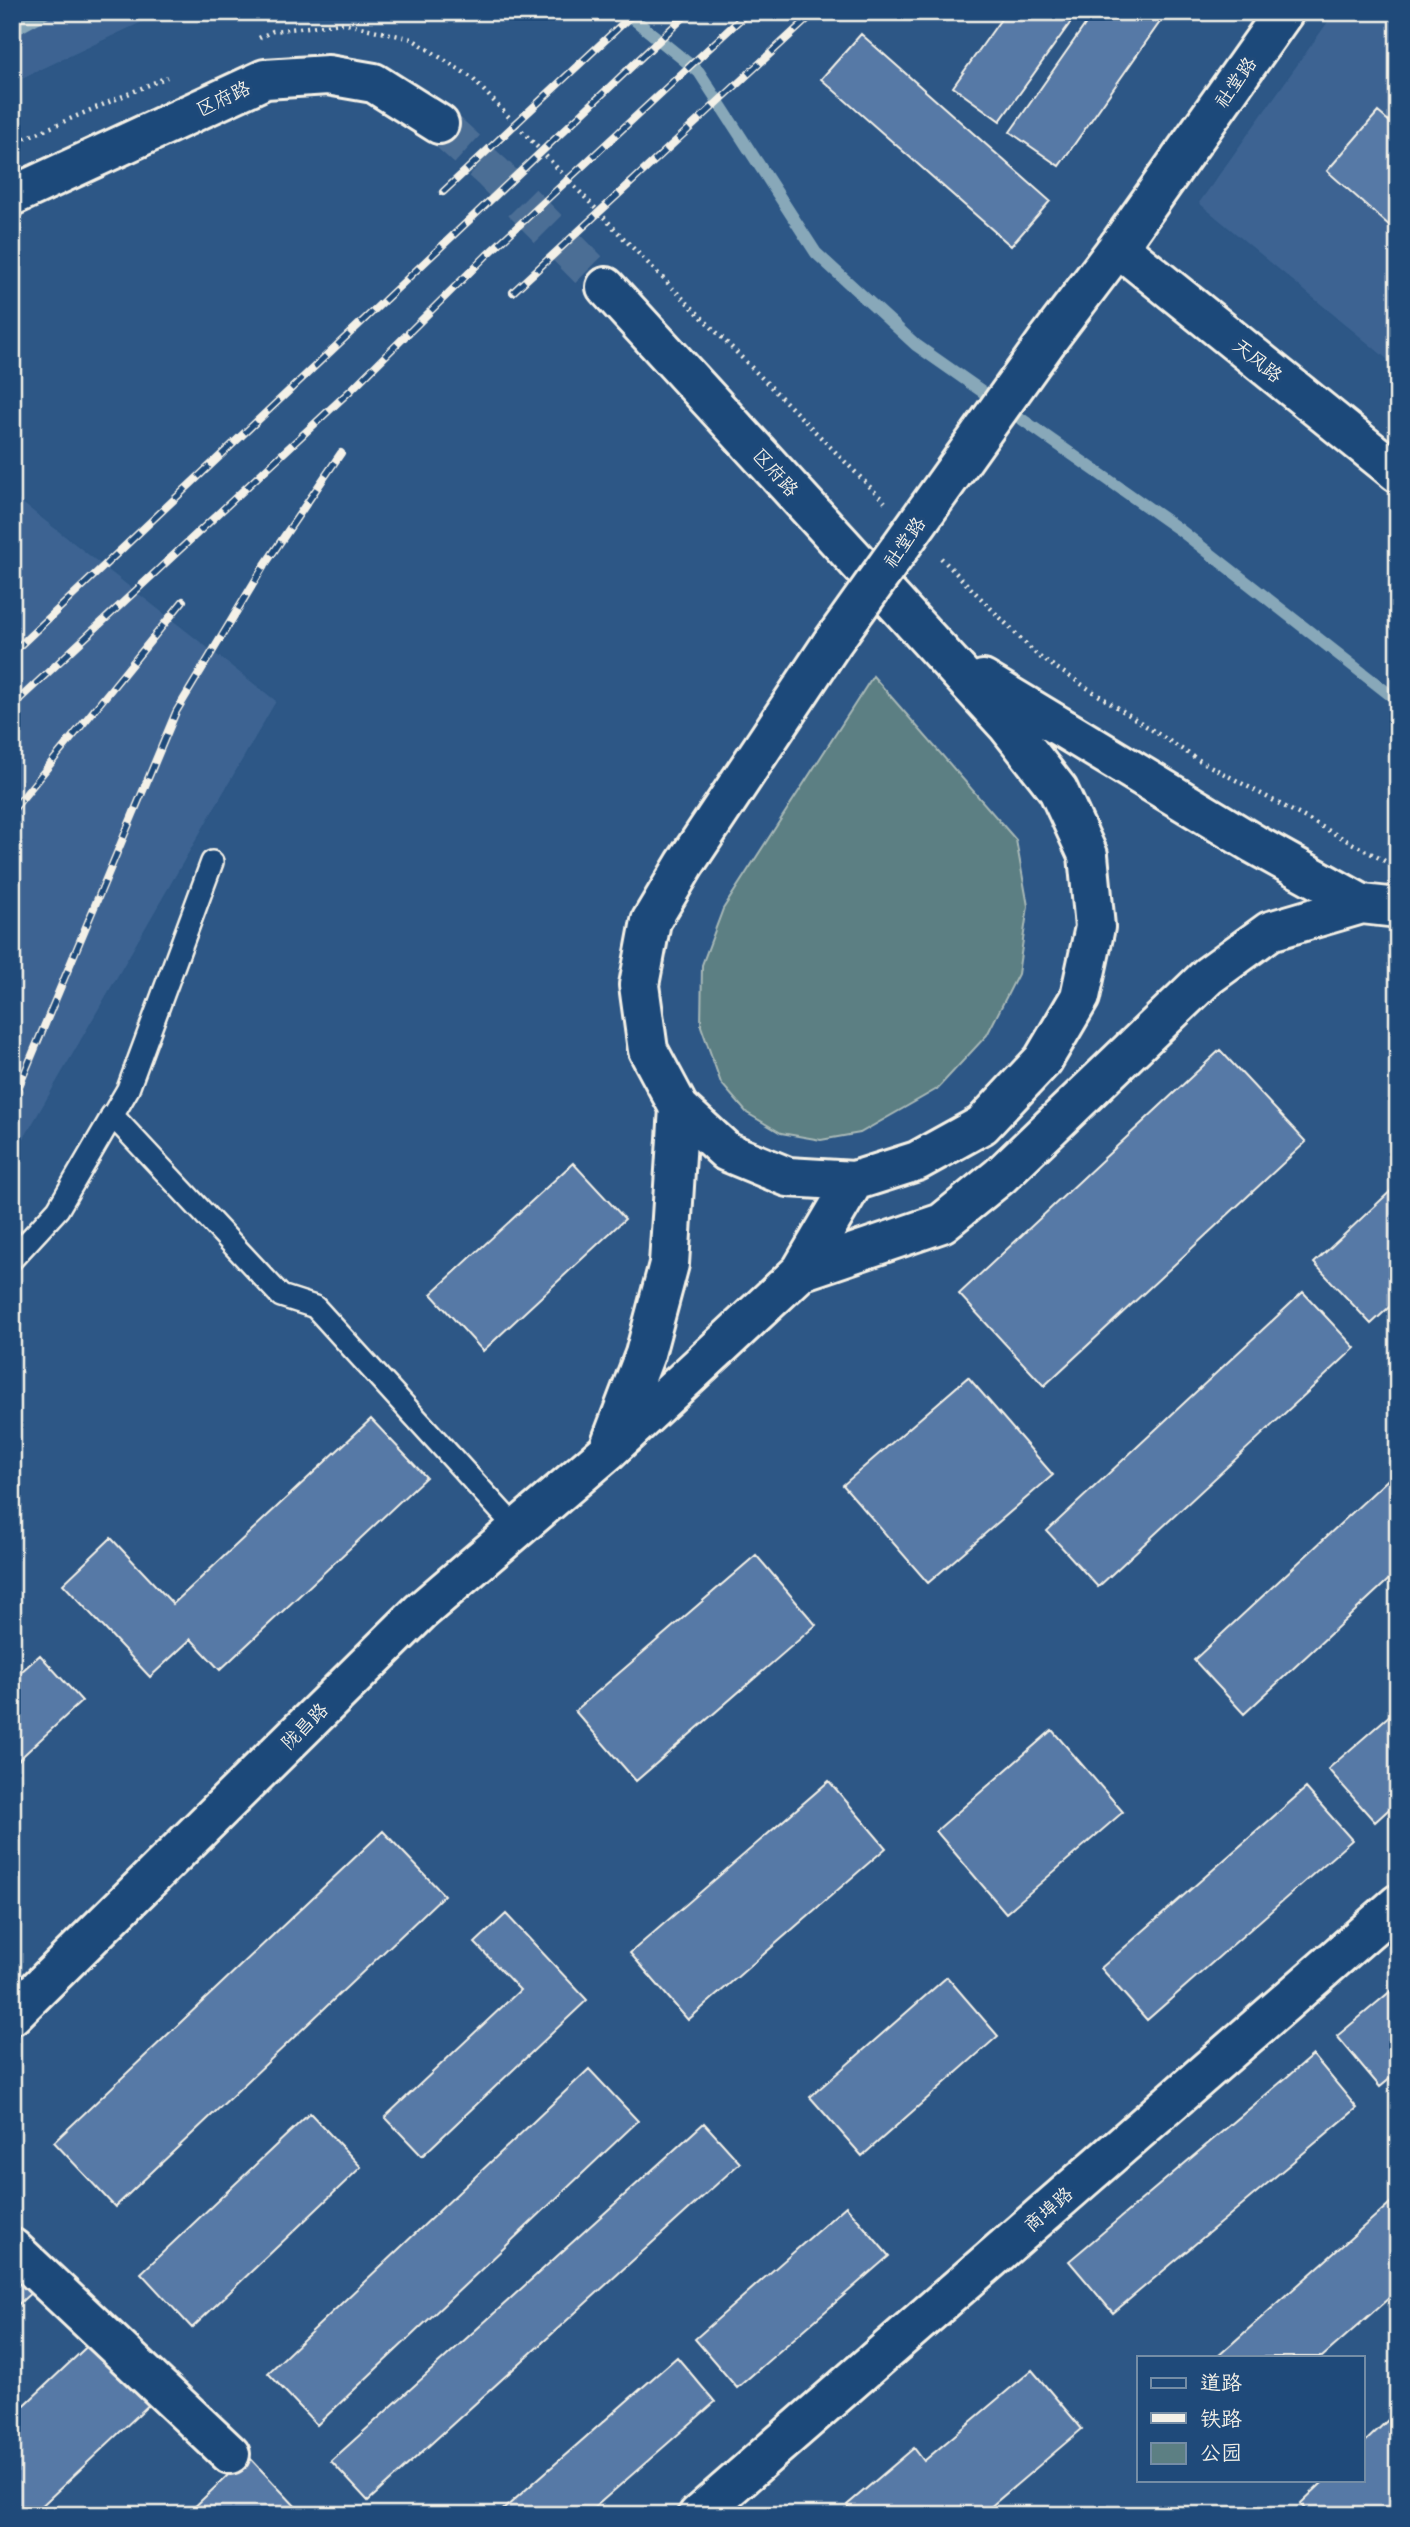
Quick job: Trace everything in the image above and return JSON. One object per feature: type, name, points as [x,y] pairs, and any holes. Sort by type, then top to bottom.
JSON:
[{"type":"main road","name":"社堂路","points":[[679,1108],[648,1050],[639,985],[651,920],[685,864],[832,643],[1284,12]]},
{"type":"main road","name":"区府路","points":[[12,196],[265,79],[328,75],[374,83],[439,124]]},
{"type":"main road","name":"天风路","points":[[1118,247],[1398,473]]},
{"type":"main road","name":"区府路","points":[[606,287],[1008,726],[1058,790],[1087,855],[1095,927],[1080,997],[1044,1059],[982,1125],[917,1161],[854,1181]]},
{"type":"main road","points":[[945,657],[1254,844],[1380,906]]},
{"type":"main road","points":[[801,1271],[943,1223],[1000,1177],[1209,975],[1270,931],[1380,906]]},
{"type":"main road","points":[[679,1108],[727,1152],[788,1177],[854,1181],[801,1271]]},
{"type":"main road","points":[[608,1451],[645,1353],[668,1264],[679,1108]]},
{"type":"main road","name":"陇昌路","points":[[12,2015],[420,1612],[608,1451],[801,1271]]},
{"type":"main road","name":"商埠路","points":[[698,2515],[1398,1904]]},
{"type":"main road","points":[[12,2248],[230,2454]]},
{"type":"lane","points":[[12,1259],[58,1209],[128,1089],[212,862]]},
{"type":"lane","points":[[112,1115],[281,1296],[315,1307],[517,1529]]},
{"type":"shaded area","points":[[12,12],[163,12],[12,83]]},
{"type":"shaded area","points":[[1335,12],[1398,12],[1398,368],[1199,203]]},
{"type":"shaded area","points":[[12,495],[276,701],[12,1159]]},
{"type":"green space","points":[[873,676],[1016,840],[1028,906],[1018,974],[987,1035],[937,1089],[860,1133],[821,1140],[781,1133],[747,1113],[721,1083],[701,1026],[702,965],[723,909]]},
{"type":"building","points":[[1006,12],[1078,12],[1000,121],[953,87]]},
{"type":"building","points":[[1094,12],[1167,12],[1059,166],[1010,132]]},
{"type":"building","points":[[861,34],[1050,201],[1011,246],[821,79]]},
{"type":"building","points":[[1378,112],[1398,129],[1398,233],[1327,171]]},
{"type":"building","points":[[1220,1050],[1306,1142],[1044,1386],[959,1294]]},
{"type":"building","points":[[573,1163],[625,1219],[483,1351],[431,1294]]},
{"type":"building","points":[[1398,1184],[1398,1299],[1371,1324],[1314,1263]]},
{"type":"building","points":[[1303,1292],[1355,1348],[1098,1587],[1047,1531]]},
{"type":"building","points":[[968,1377],[1053,1475],[928,1583],[843,1485]]},
{"type":"building","points":[[371,1419],[426,1477],[220,1670],[191,1639],[150,1677],[63,1584],[111,1538],[173,1604]]},
{"type":"building","points":[[1398,1470],[1398,1571],[1244,1714],[1194,1660]]},
{"type":"building","points":[[756,1555],[816,1625],[636,1781],[575,1711]]},
{"type":"building","points":[[40,1655],[82,1701],[12,1766],[12,1680]]},
{"type":"building","points":[[1398,1708],[1398,1801],[1375,1822],[1328,1769]]},
{"type":"building","points":[[1052,1730],[1123,1812],[1006,1913],[936,1831]]},
{"type":"building","points":[[829,1781],[886,1848],[688,2020],[630,1953]]},
{"type":"building","points":[[1306,1788],[1352,1840],[1147,2020],[1101,1968]]},
{"type":"building","points":[[383,1831],[444,1895],[115,2207],[54,2142]]},
{"type":"building","points":[[506,1914],[587,2000],[422,2156],[385,2117],[520,1990],[475,1943]]},
{"type":"building","points":[[947,1977],[998,2036],[862,2156],[810,2097]]},
{"type":"building","points":[[1398,1985],[1398,2072],[1380,2087],[1337,2036]]},
{"type":"building","points":[[1313,2055],[1357,2108],[1113,2313],[1069,2261]]},
{"type":"building","points":[[589,2069],[638,2121],[317,2425],[268,2373]]},
{"type":"building","points":[[310,2113],[361,2167],[192,2328],[141,2273]]},
{"type":"building","points":[[704,2123],[740,2163],[368,2501],[331,2461]]},
{"type":"building","points":[[1398,2196],[1398,2290],[1323,2356],[1218,2356]]},
{"type":"building","points":[[846,2206],[889,2256],[737,2388],[695,2339]]},
{"type":"building","points":[[12,2269],[33,2291],[12,2310]]},
{"type":"building","points":[[97,2337],[155,2399],[32,2515],[12,2515],[12,2417]]},
{"type":"building","points":[[677,2357],[715,2402],[586,2515],[497,2515]]},
{"type":"building","points":[[1032,2370],[1082,2429],[981,2515],[855,2515],[847,2505],[914,2448],[924,2461]]},
{"type":"building","points":[[1390,2418],[1398,2427],[1398,2515],[1311,2515],[1300,2504],[1323,2482],[1364,2482],[1364,2443]]},
{"type":"building","points":[[248,2456],[298,2509],[292,2515],[186,2515]]},
{"type":"waterway","points":[[12,31],[47,12]]},
{"type":"waterway","points":[[625,12],[699,72],[816,253],[916,345],[1180,530],[1398,701]]},
{"type":"tunnel","points":[[439,124],[492,172],[606,287]]},
{"type":"railway","points":[[443,192],[635,12]]},
{"type":"railway","points":[[12,653],[689,12]]},
{"type":"railway","points":[[12,706],[352,389],[487,255],[748,12]]},
{"type":"railway","points":[[513,292],[815,12]]},
{"type":"railway","points":[[12,1103],[176,712],[264,566],[341,453]]},
{"type":"railway","points":[[12,811],[183,601]]}]
